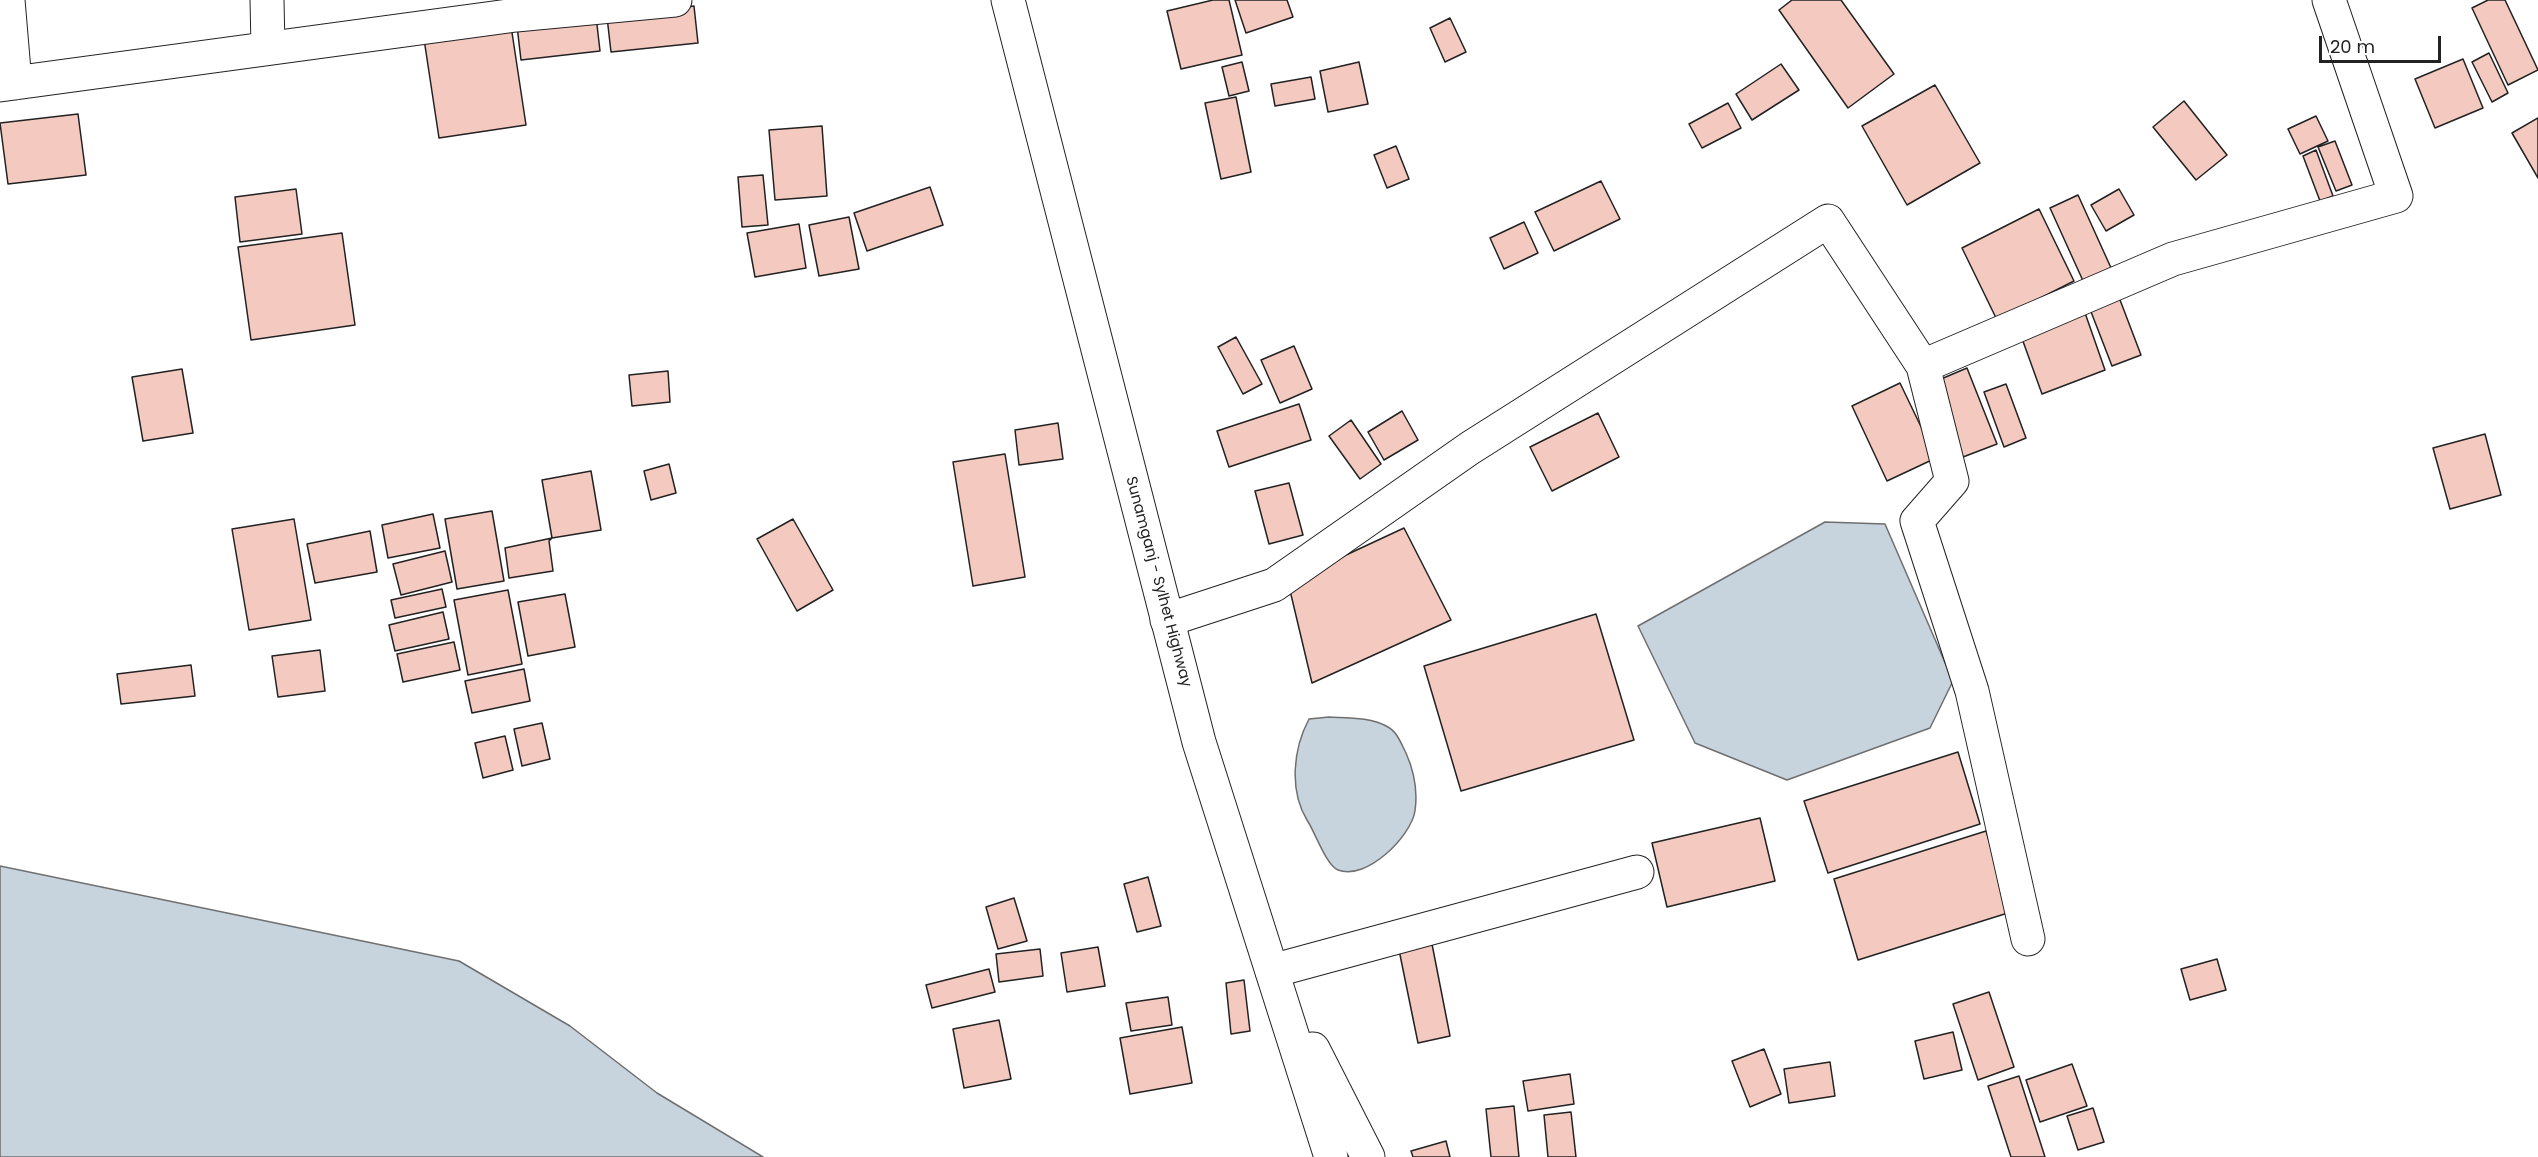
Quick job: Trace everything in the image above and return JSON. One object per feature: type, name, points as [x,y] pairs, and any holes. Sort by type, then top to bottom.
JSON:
[{"type":"street","points":[[8,0],[8,84],[516,15],[675,0]]},
{"type":"street","points":[[267,0],[268,47]]},
{"type":"street","name":"Sunamganj - Sylhet Highway","points":[[1008,0],[1199,742],[1330,1157]]},
{"type":"street","points":[[1923,366],[2173,259],[2396,196],[2328,0]]},
{"type":"street","points":[[1167,620],[1274,585],[1470,448],[1828,221],[1923,366],[1952,481],[1917,521],[1971,691],[2028,939]]},
{"type":"street","points":[[1368,1157],[1272,971],[1637,872]]},
{"type":"shaded area","points":[[1825,522],[1885,524],[1953,681],[1930,728],[1787,780],[1695,743],[1638,626]]},
{"type":"shaded area","points":[[1329,717],[1367,720],[1391,729],[1406,753],[1415,781],[1415,811],[1412,821],[1397,844],[1374,863],[1349,872],[1338,870],[1329,862],[1297,796],[1295,770],[1299,743],[1309,719]]},
{"type":"shaded area","points":[[0,866],[459,961],[570,1026],[657,1093],[763,1157],[0,1157]]},
{"type":"building","points":[[1213,0],[1229,0],[1242,55],[1181,69],[1167,11]]},
{"type":"building","points":[[1235,0],[1287,0],[1293,17],[1246,33]]},
{"type":"building","points":[[1792,0],[1841,0],[1894,74],[1848,108],[1779,10]]},
{"type":"building","points":[[2488,0],[2505,0],[2538,70],[2508,85],[2472,8]]},
{"type":"building","points":[[694,6],[698,43],[611,52],[607,17]]},
{"type":"building","points":[[596,16],[600,51],[521,60],[517,26]]},
{"type":"building","points":[[1450,18],[1466,52],[1445,62],[1430,28]]},
{"type":"building","points":[[511,26],[526,125],[439,138],[424,39]]},
{"type":"building","points":[[2489,53],[2508,93],[2492,102],[2472,62]]},
{"type":"building","points":[[2463,59],[2483,108],[2435,128],[2415,79]]},
{"type":"building","points":[[1242,62],[1249,91],[1229,96],[1222,67]]},
{"type":"building","points":[[1359,62],[1368,104],[1328,112],[1320,71]]},
{"type":"building","points":[[1781,64],[1799,90],[1752,120],[1736,94]]},
{"type":"building","points":[[1311,77],[1315,99],[1275,106],[1271,84]]},
{"type":"building","points":[[1935,85],[1980,163],[1907,205],[1862,126]]},
{"type":"building","points":[[1236,97],[1251,172],[1221,179],[1205,103]]},
{"type":"building","points":[[2184,101],[2227,155],[2196,180],[2153,127]]},
{"type":"building","points":[[1728,103],[1741,128],[1702,148],[1689,124]]},
{"type":"building","points":[[78,114],[86,175],[8,184],[0,123]]},
{"type":"building","points":[[2316,116],[2328,141],[2300,154],[2288,129]]},
{"type":"building","points":[[2538,118],[2538,178],[2512,133]]},
{"type":"building","points":[[822,126],[827,196],[775,200],[769,130]]},
{"type":"building","points":[[2335,141],[2352,185],[2336,191],[2318,147]]},
{"type":"building","points":[[1396,146],[1409,179],[1387,188],[1374,155]]},
{"type":"building","points":[[2316,150],[2333,196],[2320,201],[2303,156]]},
{"type":"building","points":[[763,175],[768,225],[742,227],[738,177]]},
{"type":"building","points":[[1601,181],[1620,219],[1554,251],[1535,212]]},
{"type":"building","points":[[930,187],[943,225],[867,251],[854,213]]},
{"type":"building","points":[[296,189],[302,234],[240,242],[235,197]]},
{"type":"building","points":[[2119,189],[2134,215],[2106,231],[2091,205]]},
{"type":"building","points":[[2078,195],[2112,270],[2084,283],[2050,208]]},
{"type":"building","points":[[2039,209],[2074,281],[1997,320],[1962,248]]},
{"type":"building","points":[[849,217],[859,269],[819,276],[809,225]]},
{"type":"building","points":[[1524,222],[1538,253],[1504,269],[1490,238]]},
{"type":"building","points":[[799,224],[806,268],[755,277],[747,233]]},
{"type":"building","points":[[342,233],[355,325],[251,340],[238,247]]},
{"type":"building","points":[[2117,292],[2141,355],[2112,366],[2088,304]]},
{"type":"building","points":[[2084,310],[2105,370],[2042,394],[2020,333]]},
{"type":"building","points":[[1236,337],[1262,384],[1243,394],[1218,347]]},
{"type":"building","points":[[1294,346],[1312,389],[1280,403],[1261,360]]},
{"type":"building","points":[[1967,368],[1997,444],[1963,457],[1934,382]]},
{"type":"building","points":[[182,369],[193,433],[143,441],[132,377]]},
{"type":"building","points":[[668,371],[670,402],[632,406],[629,375]]},
{"type":"building","points":[[1900,383],[1936,458],[1887,481],[1852,406]]},
{"type":"building","points":[[2006,384],[2026,438],[2004,447],[1984,392]]},
{"type":"building","points":[[1299,404],[1311,440],[1229,467],[1217,431]]},
{"type":"building","points":[[1402,411],[1418,440],[1384,460],[1368,432]]},
{"type":"building","points":[[1598,413],[1619,457],[1552,491],[1530,447]]},
{"type":"building","points":[[1351,420],[1381,464],[1360,479],[1329,436]]},
{"type":"building","points":[[1058,423],[1063,459],[1019,465],[1015,430]]},
{"type":"building","points":[[2485,434],[2501,495],[2450,509],[2433,448]]},
{"type":"building","points":[[1005,454],[1025,577],[973,586],[953,462]]},
{"type":"building","points":[[669,464],[676,493],[651,500],[644,471]]},
{"type":"building","points":[[591,471],[601,530],[552,538],[542,480]]},
{"type":"building","points":[[1289,483],[1303,535],[1269,544],[1255,491]]},
{"type":"building","points":[[492,511],[504,581],[457,589],[445,519]]},
{"type":"building","points":[[433,514],[440,548],[388,558],[382,525]]},
{"type":"building","points":[[294,519],[311,620],[249,630],[232,529]]},
{"type":"building","points":[[793,519],[833,590],[797,611],[757,539]]},
{"type":"building","points":[[1404,528],[1451,620],[1312,683],[1288,582]]},
{"type":"building","points":[[370,531],[377,572],[315,583],[307,544]]},
{"type":"building","points":[[552,538],[549,541],[553,571],[509,578],[505,548]]},
{"type":"building","points":[[445,551],[452,582],[401,595],[393,564]]},
{"type":"building","points":[[442,589],[446,607],[395,618],[391,600]]},
{"type":"building","points":[[508,590],[522,664],[468,675],[454,600]]},
{"type":"building","points":[[565,594],[575,647],[528,656],[518,602]]},
{"type":"building","points":[[443,612],[449,639],[395,651],[389,625]]},
{"type":"building","points":[[1596,614],[1634,740],[1461,791],[1424,666]]},
{"type":"building","points":[[454,642],[460,670],[403,682],[397,654]]},
{"type":"building","points":[[320,650],[325,691],[278,697],[272,656]]},
{"type":"building","points":[[191,665],[195,696],[121,704],[117,674]]},
{"type":"building","points":[[524,669],[530,701],[472,713],[465,681]]},
{"type":"building","points":[[542,723],[550,759],[522,766],[514,729]]},
{"type":"building","points":[[505,736],[513,770],[483,778],[475,743]]},
{"type":"building","points":[[1958,752],[1980,824],[1828,873],[1804,801]]},
{"type":"building","points":[[1760,818],[1775,881],[1667,907],[1652,843]]},
{"type":"building","points":[[1986,831],[2011,912],[1858,960],[1834,879]]},
{"type":"building","points":[[1148,877],[1161,926],[1137,932],[1124,884]]},
{"type":"building","points":[[1014,898],[1027,941],[998,949],[986,907]]},
{"type":"building","points":[[1431,939],[1450,1036],[1418,1043],[1398,945]]},
{"type":"building","points":[[1098,947],[1105,986],[1067,992],[1061,953]]},
{"type":"building","points":[[1040,949],[1043,976],[999,982],[996,954]]},
{"type":"building","points":[[2217,959],[2226,990],[2190,1000],[2181,969]]},
{"type":"building","points":[[989,969],[995,992],[932,1008],[926,985]]},
{"type":"building","points":[[1244,980],[1250,1031],[1231,1034],[1226,983]]},
{"type":"building","points":[[1989,992],[2014,1067],[1978,1080],[1953,1004]]},
{"type":"building","points":[[1168,997],[1172,1025],[1131,1031],[1126,1003]]},
{"type":"building","points":[[999,1020],[1011,1079],[964,1088],[953,1029]]},
{"type":"building","points":[[1182,1027],[1192,1083],[1130,1094],[1120,1038]]},
{"type":"building","points":[[1953,1032],[1962,1070],[1924,1079],[1915,1041]]},
{"type":"building","points":[[1764,1049],[1781,1094],[1750,1107],[1732,1061]]},
{"type":"building","points":[[1830,1062],[1835,1096],[1789,1103],[1784,1069]]},
{"type":"building","points":[[2072,1064],[2087,1106],[2040,1122],[2026,1080]]},
{"type":"building","points":[[1570,1074],[1574,1104],[1528,1111],[1523,1081]]},
{"type":"building","points":[[2019,1076],[2045,1157],[2011,1157],[1988,1086]]},
{"type":"building","points":[[1514,1106],[1519,1157],[1491,1157],[1486,1109]]},
{"type":"building","points":[[2093,1108],[2104,1142],[2078,1150],[2067,1116]]},
{"type":"building","points":[[1571,1112],[1576,1157],[1548,1157],[1544,1115]]},
{"type":"building","points":[[1446,1141],[1450,1157],[1413,1157],[1411,1151]]}]
